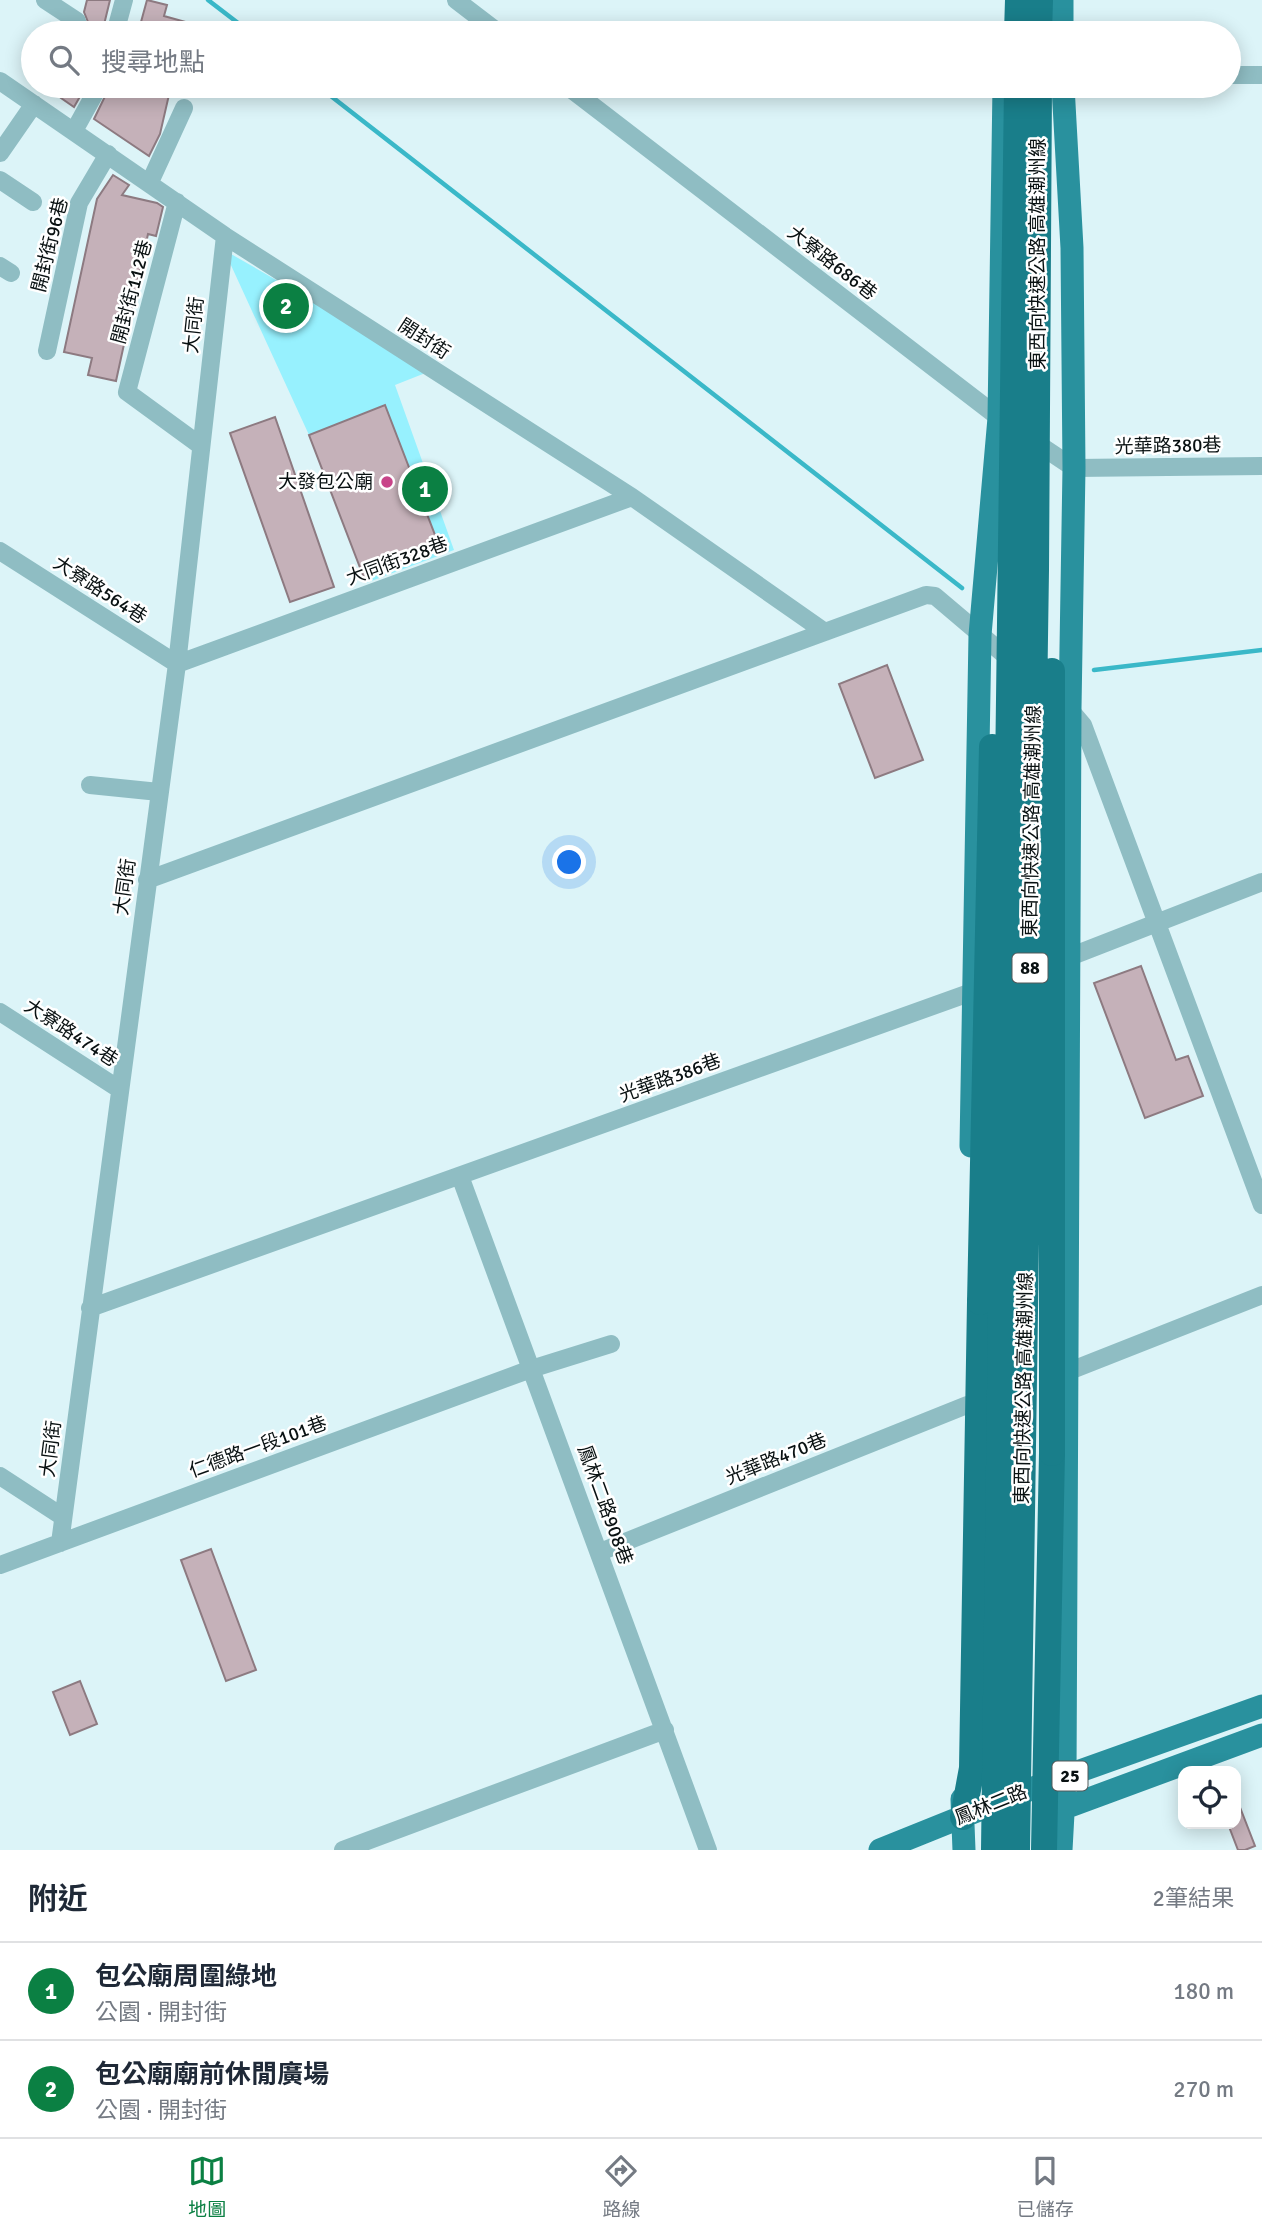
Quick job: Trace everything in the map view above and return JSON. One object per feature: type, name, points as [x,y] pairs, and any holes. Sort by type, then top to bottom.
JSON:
[{"type":"highway","points":[[1017,21],[1018,0]]},
{"type":"highway","points":[[1040,0],[1040,21]]},
{"type":"highway","name":"東西向快速公路 高雄潮州線","points":[[994,1850],[1006,421],[1017,98]]},
{"type":"highway","name":"東西向快速公路 高雄潮州線","points":[[1017,1850],[1039,98]]},
{"type":"highway","points":[[1038,212],[1045,254],[1051,565],[1055,1780],[1054,1812],[1044,1850]]},
{"type":"highway","points":[[963,1817],[972,1759],[989,819],[1006,421]]},
{"type":"main road","points":[[1004,21],[1005,0]]},
{"type":"main road","points":[[1062,0],[1062,21]]},
{"type":"main road","points":[[960,1849],[963,1817],[961,1757],[972,992],[980,635],[1006,421],[1004,98]]},
{"type":"main road","points":[[1055,1780],[1067,1373],[1068,957],[1074,468],[1072,248],[1064,98]]},
{"type":"main road","name":"鳳林二路","points":[[880,1850],[1055,1780],[1262,1706]]},
{"type":"main road","name":"鳳林二路","points":[[960,1849],[1262,1735]]},
{"type":"main road","points":[[1054,1812],[1062,1850]]},
{"type":"street","points":[[45,0],[77,21]]},
{"type":"street","points":[[118,21],[124,0]]},
{"type":"street","points":[[456,0],[483,21]]},
{"type":"street","points":[[1241,75],[1262,75]]},
{"type":"street","name":"開封街","points":[[0,81],[21,95]]},
{"type":"street","name":"開封街","points":[[25,98],[225,236],[632,497],[825,632]]},
{"type":"street","points":[[74,131],[92,98]]},
{"type":"street","name":"大寮路686巷","points":[[583,98],[1006,421],[1074,468]]},
{"type":"street","points":[[0,153],[34,104]]},
{"type":"street","points":[[150,182],[184,108]]},
{"type":"street","name":"開封街96巷","points":[[47,351],[79,203],[108,154]]},
{"type":"street","points":[[0,180],[33,202]]},
{"type":"street","name":"開封街112巷","points":[[177,202],[127,392],[201,446]]},
{"type":"street","name":"大同街","points":[[60,1543],[177,664],[225,236]]},
{"type":"street","name":"光華路380巷","points":[[1074,468],[1262,466]]},
{"type":"street","name":"大同街328巷","points":[[177,664],[632,497]]},
{"type":"street","name":"大寮路564巷","points":[[0,551],[177,664]]},
{"type":"street","points":[[147,880],[926,595],[935,596],[1070,708],[1083,725],[1154,922],[1262,1205]]},
{"type":"street","points":[[90,785],[159,792]]},
{"type":"street","name":"光華路386巷","points":[[90,1308],[972,992],[1262,882]]},
{"type":"street","name":"大寮路474巷","points":[[0,1012],[119,1089]]},
{"type":"street","name":"鳳林二路908巷","points":[[460,1176],[708,1850]]},
{"type":"street","points":[[1067,1373],[1262,1295]]},
{"type":"street","name":"仁德路一段101巷","points":[[0,1565],[531,1369],[611,1344]]},
{"type":"street","name":"光華路470巷","points":[[600,1552],[967,1405]]},
{"type":"street","points":[[0,1476],[63,1517]]},
{"type":"street","points":[[343,1850],[665,1730]]},
{"type":"shaded area","points":[[224,250],[433,370],[395,385],[454,550],[366,583],[364,578],[440,547],[385,406],[309,435]]},
{"type":"building","points":[[87,0],[110,0],[105,21],[88,21],[84,12]]},
{"type":"building","points":[[147,0],[167,5],[164,16],[182,21],[141,21]]},
{"type":"building","points":[[61,98],[79,98],[74,107]]},
{"type":"building","points":[[104,98],[168,98],[160,134],[149,156],[94,119]]},
{"type":"building","points":[[113,175],[129,185],[122,195],[157,203],[163,207],[156,236],[148,234],[116,381],[88,375],[92,358],[64,352],[97,199]]},
{"type":"building","name":"大發包公廟","points":[[385,405],[440,548],[364,578],[309,435]]},
{"type":"building","points":[[275,417],[334,587],[290,602],[230,433]]},
{"type":"building","points":[[887,665],[923,760],[875,778],[839,684]]},
{"type":"building","points":[[1141,966],[1176,1060],[1188,1056],[1203,1096],[1145,1118],[1094,983]]},
{"type":"building","points":[[211,1549],[256,1670],[226,1681],[181,1560]]},
{"type":"building","points":[[80,1681],[97,1724],[70,1735],[53,1692]]},
{"type":"building","points":[[1241,1810],[1255,1846],[1238,1850],[1230,1829],[1241,1829]]},
{"type":"waterway","points":[[208,0],[235,21]]},
{"type":"waterway","points":[[333,98],[962,588]]},
{"type":"waterway","points":[[1094,670],[1262,650]]},
{"type":"place","name":"包公廟廟前休閒廣場","points":[[286,306]]},
{"type":"place","name":"大發包公廟","points":[[387,482]]},
{"type":"place","name":"包公廟周圍綠地","points":[[425,489]]}]
